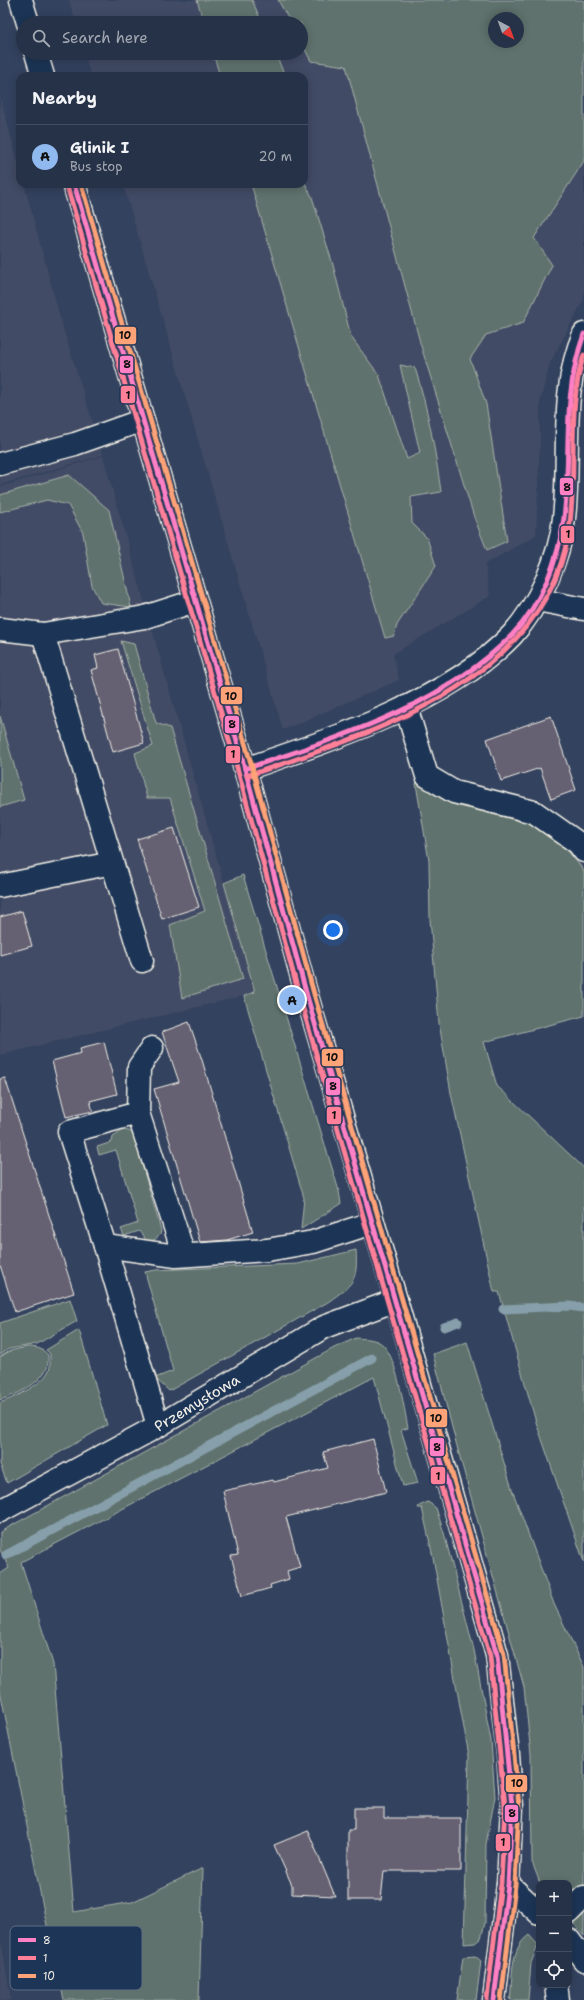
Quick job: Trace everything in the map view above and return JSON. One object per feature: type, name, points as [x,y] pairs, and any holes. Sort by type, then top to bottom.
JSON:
[{"type":"street","points":[[21,0],[26,16]]},
{"type":"street","points":[[38,60],[42,72]]},
{"type":"street","points":[[75,188],[245,768],[372,1223],[396,1300],[497,1655],[512,1806],[508,1884],[494,2000]]},
{"type":"street","points":[[245,768],[327,741],[406,707],[442,687],[480,662],[512,635],[537,600],[555,561],[564,519],[571,379],[584,334]]},
{"type":"street","points":[[0,464],[75,444],[143,420]]},
{"type":"street","points":[[537,600],[584,609]]},
{"type":"street","points":[[0,629],[43,634],[146,617],[195,601]]},
{"type":"street","points":[[43,634],[142,961]]},
{"type":"street","points":[[406,707],[427,776],[454,792],[534,812],[578,843],[584,852]]},
{"type":"street","points":[[0,886],[112,863]]},
{"type":"street","points":[[152,1048],[139,1067],[138,1113],[184,1256]]},
{"type":"street","points":[[138,1113],[69,1132],[105,1246],[158,1426]]},
{"type":"street","points":[[105,1246],[176,1256],[267,1250],[313,1242],[372,1223]]},
{"type":"street","name":"Przemysłowa","points":[[0,1511],[158,1426],[324,1327],[396,1300]]},
{"type":"street","points":[[508,1884],[536,1910]]},
{"type":"street","points":[[572,1909],[584,1897]]},
{"type":"street","points":[[572,1944],[584,1960]]},
{"type":"shaded area","points":[[69,0],[584,0],[584,299],[550,363],[540,402],[540,442],[536,535],[485,564],[490,596],[393,654],[399,680],[283,730],[124,188],[308,188],[308,72],[90,72],[86,60],[308,60],[308,16],[74,16]]},
{"type":"shaded area","points":[[0,96],[16,155],[16,188],[25,188],[62,325],[103,455],[0,485]]},
{"type":"shaded area","points":[[103,456],[255,993],[0,1055],[0,487]]},
{"type":"shaded area","points":[[0,1934],[11,2000],[0,2000]]},
{"type":"green space","points":[[197,0],[252,0],[259,16],[202,16]]},
{"type":"green space","points":[[278,0],[584,0],[584,161],[534,238],[552,265],[523,323],[486,335],[470,359],[486,404],[507,541],[487,550],[474,517],[421,346],[346,66],[311,61],[308,55],[308,16],[287,16]]},
{"type":"green space","points":[[215,60],[278,60],[283,72],[219,72]]},
{"type":"green space","points":[[252,188],[308,188],[312,197],[333,265],[351,337],[379,375],[407,459],[420,453],[400,365],[415,368],[424,399],[434,445],[441,492],[411,497],[412,523],[427,538],[436,566],[397,625],[394,636],[385,638]]},
{"type":"green space","points":[[69,475],[109,510],[131,607],[101,603],[92,586],[83,533],[68,505],[47,500],[0,512],[0,495]]},
{"type":"green space","points":[[121,641],[134,644],[156,723],[170,728],[243,979],[182,998],[170,925],[205,911],[170,798],[147,798],[135,753],[153,746]]},
{"type":"green space","points":[[0,716],[24,800],[0,807]]},
{"type":"green space","points":[[418,780],[517,815],[555,836],[583,869],[584,873],[584,1016],[484,1042],[497,1086],[584,1168],[584,1562],[536,1422],[499,1292],[494,1292],[451,1093],[439,1023],[430,919],[429,861],[416,784]]},
{"type":"green space","points":[[243,875],[339,1191],[341,1204],[301,1229],[304,1198],[244,996],[255,992],[224,883]]},
{"type":"green space","points":[[123,1130],[129,1131],[133,1134],[161,1230],[160,1235],[154,1240],[147,1241],[139,1231],[124,1236],[121,1229],[138,1223],[116,1150],[99,1155],[97,1147],[112,1142],[113,1137]]},
{"type":"green space","points":[[356,1250],[355,1276],[343,1291],[328,1302],[169,1391],[155,1378],[173,1371],[145,1272],[156,1270],[298,1264]]},
{"type":"green space","points":[[70,1299],[77,1321],[37,1344],[9,1349],[0,1355],[0,1323]]},
{"type":"green space","points":[[79,1330],[107,1425],[7,1483],[0,1464],[0,1403],[29,1389],[43,1379],[50,1367],[50,1354],[46,1350]]},
{"type":"green space","points":[[356,1338],[377,1341],[388,1351],[396,1372],[408,1428],[401,1430],[418,1483],[403,1486],[374,1377],[21,1562],[53,1664],[74,1912],[132,1902],[203,1868],[199,2000],[64,2000],[62,1990],[142,1990],[142,1926],[47,1926],[0,1690],[0,1574],[9,1568],[0,1550],[0,1532],[334,1348]]},
{"type":"green space","points":[[467,1342],[513,1492],[554,1604],[584,1667],[584,1889],[572,1899],[572,1880],[539,1880],[532,1862],[531,1755],[524,1687],[459,1454],[433,1354]]},
{"type":"green space","points":[[27,1347],[39,1348],[48,1355],[47,1368],[39,1379],[33,1384],[20,1392],[0,1400],[0,1357],[10,1351]]},
{"type":"green space","points":[[428,1502],[436,1508],[444,1533],[474,1650],[491,1741],[495,1797],[486,1844],[485,1923],[481,1938],[475,1943],[464,1944],[469,1756],[433,1557],[422,1508],[418,1508],[419,1506]]},
{"type":"green space","points":[[584,1910],[584,1936],[574,1924]]},
{"type":"green space","points":[[529,1935],[536,1943],[536,1950],[531,1963],[528,2000],[510,2000],[513,1964],[518,1948]]},
{"type":"green space","points":[[475,1956],[481,1961],[476,2000],[457,2000],[463,1957]]},
{"type":"building","points":[[118,649],[144,743],[113,752],[91,670],[98,668],[95,655]]},
{"type":"building","points":[[551,716],[576,790],[551,799],[540,768],[501,781],[487,739]]},
{"type":"building","points":[[174,828],[199,907],[162,919],[137,839]]},
{"type":"building","points":[[22,911],[32,946],[0,955],[0,917]]},
{"type":"building","points":[[189,1022],[202,1060],[253,1232],[227,1240],[200,1242],[154,1089],[179,1082],[162,1032]]},
{"type":"building","points":[[104,1042],[117,1094],[90,1101],[93,1111],[66,1117],[52,1061],[81,1053],[80,1048]]},
{"type":"building","points":[[5,1078],[74,1293],[15,1312],[0,1265],[0,1079]]},
{"type":"building","points":[[373,1439],[386,1492],[286,1517],[300,1567],[287,1571],[289,1579],[270,1585],[271,1588],[242,1596],[231,1556],[238,1555],[223,1491],[273,1480],[274,1482],[328,1468],[323,1452]]},
{"type":"building","points":[[354,1808],[384,1808],[384,1818],[461,1818],[461,1871],[384,1871],[381,1900],[348,1900],[348,1830],[354,1830]]},
{"type":"building","points":[[308,1831],[335,1896],[292,1894],[292,1885],[274,1845]]},
{"type":"waterway","points":[[503,1309],[569,1306],[584,1308]]},
{"type":"waterway","points":[[444,1327],[458,1322]]},
{"type":"waterway","points":[[6,1555],[372,1358]]},
{"type":"transit line","name":"1","points":[[68,188],[238,771],[300,998],[490,1656],[505,1806],[501,1883],[487,1999]]},
{"type":"transit line","name":"8","points":[[75,188],[245,769],[307,996],[497,1655],[512,1806],[508,1884],[494,2000]]},
{"type":"transit line","name":"10","points":[[82,188],[252,767],[314,994],[504,1654],[519,1806],[515,1885],[501,2000]]},
{"type":"transit line","name":"8","points":[[245,769],[351,732],[421,701],[454,682],[484,660],[512,635],[522,623],[532,610],[547,581],[562,534],[566,494],[568,426],[572,381],[584,334]]},
{"type":"transit line","name":"1","points":[[247,776],[347,741],[398,719],[446,694],[490,663],[527,627],[554,582],[569,530],[573,486],[575,396],[584,355]]},
{"type":"place","name":"Glinik I","points":[[292,1000]]}]
